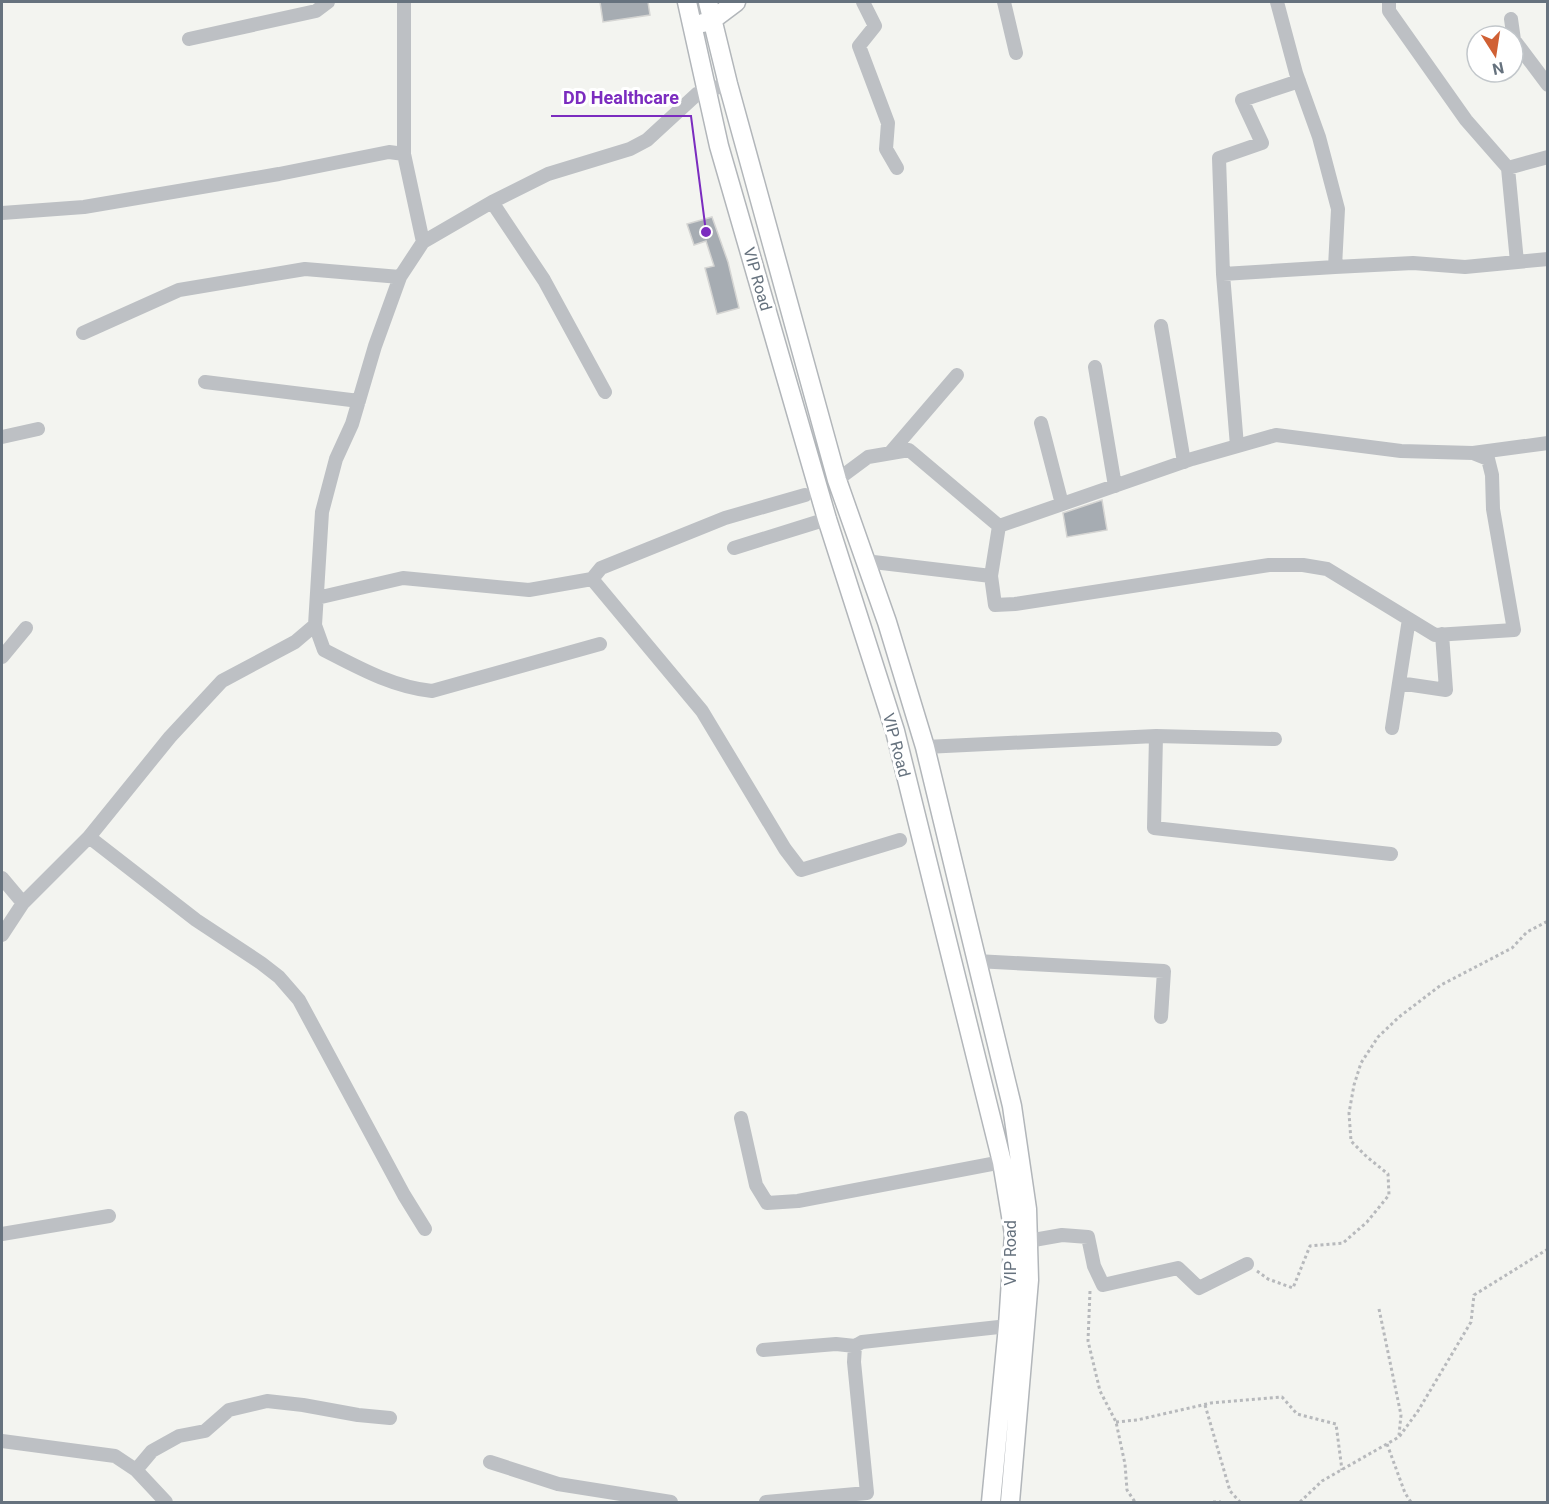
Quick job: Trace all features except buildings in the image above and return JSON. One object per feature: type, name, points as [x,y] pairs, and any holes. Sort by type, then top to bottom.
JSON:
[{"type":"main road","name":"VIP Road","points":[[687,2],[719,146],[827,519],[895,731],[1002,1162],[1014,1234],[1008,1326],[1013,1364],[1010,1503]]},
{"type":"main road","name":"VIP Road","points":[[708,2],[728,84],[837,480],[887,621],[925,747],[1012,1106],[1027,1209],[1029,1280],[991,1503]]},
{"type":"main road","points":[[692,26],[712,21],[736,2]]},
{"type":"street","points":[[189,39],[316,10],[328,2]]},
{"type":"street","points":[[404,2],[404,154],[423,242]]},
{"type":"street","points":[[863,2],[875,26],[859,46],[888,123],[885,149],[897,168]]},
{"type":"street","points":[[1004,2],[1016,53]]},
{"type":"street","points":[[1277,2],[1299,81],[1319,137],[1338,209],[1335,267]]},
{"type":"street","points":[[1389,2],[1389,11],[1466,120],[1508,168],[1517,262]]},
{"type":"street","points":[[1511,19],[1514,40],[1548,85]]},
{"type":"street","points":[[1237,446],[1223,274],[1219,158],[1262,143],[1242,100],[1299,81]]},
{"type":"street","points":[[600,644],[432,691],[415,689],[374,676],[324,650],[315,625],[322,512],[336,459],[352,424],[375,346],[400,277],[423,242],[492,202],[548,174],[630,149],[647,140],[697,93],[728,84]]},
{"type":"street","points":[[2,213],[84,207],[279,174],[389,152],[404,154]]},
{"type":"street","points":[[1508,168],[1548,157]]},
{"type":"street","points":[[492,202],[549,290],[606,392]]},
{"type":"street","points":[[1223,274],[1413,263],[1465,267],[1548,259]]},
{"type":"street","points":[[83,333],[178,290],[306,269],[400,277]]},
{"type":"street","points":[[1161,326],[1184,462]]},
{"type":"street","points":[[1095,367],[1115,486]]},
{"type":"street","points":[[890,453],[957,375]]},
{"type":"street","points":[[205,382],[359,401]]},
{"type":"street","points":[[1041,423],[1062,504]]},
{"type":"street","points":[[2,436],[38,429]]},
{"type":"street","points":[[999,526],[1184,462],[1276,435],[1401,451],[1473,453],[1548,443]]},
{"type":"street","points":[[837,480],[868,458],[909,450],[999,526]]},
{"type":"street","points":[[999,526],[991,576],[996,605],[1269,565],[1303,565],[1327,569],[1434,635],[1514,630],[1493,509],[1490,467],[1488,459],[1473,453]]},
{"type":"street","points":[[317,598],[403,578],[529,590],[592,579],[601,568],[714,522],[805,495]]},
{"type":"street","points":[[734,548],[827,519]]},
{"type":"street","points":[[865,561],[991,576]]},
{"type":"street","points":[[592,579],[702,711],[785,849],[801,870],[900,840]]},
{"type":"street","points":[[1392,728],[1409,619]]},
{"type":"street","points":[[2,935],[23,903],[89,837],[170,737],[222,681],[295,642],[315,625]]},
{"type":"street","points":[[2,657],[26,628]]},
{"type":"street","points":[[1399,682],[1446,690],[1442,634]]},
{"type":"street","points":[[925,747],[1156,736],[1275,739]]},
{"type":"street","points":[[1156,736],[1154,828],[1391,854]]},
{"type":"street","points":[[89,837],[196,920],[261,963],[279,977],[299,1000],[398,1184],[425,1229]]},
{"type":"street","points":[[2,878],[23,903]]},
{"type":"street","points":[[976,961],[1164,971],[1161,1017]]},
{"type":"street","points":[[741,1118],[756,1185],[767,1203],[798,1201],[1002,1162]]},
{"type":"street","points":[[2,1234],[109,1216]]},
{"type":"street","points":[[1028,1241],[1062,1235],[1088,1237],[1094,1266],[1102,1285],[1179,1268],[1199,1288],[1247,1264]]},
{"type":"street","points":[[763,1350],[836,1344],[855,1346],[862,1342],[1008,1326]]},
{"type":"street","points":[[766,1503],[867,1493],[854,1362],[855,1346]]},
{"type":"street","points":[[135,1470],[152,1451],[179,1436],[205,1431],[229,1410],[267,1401],[303,1404],[358,1415],[390,1418]]},
{"type":"street","points":[[2,1441],[115,1456],[135,1470],[166,1503]]},
{"type":"street","points":[[490,1462],[558,1484],[671,1503]]},
{"type":"path","points":[[1247,1264],[1268,1279],[1293,1288],[1310,1246],[1343,1243],[1367,1222],[1389,1195],[1388,1173],[1367,1157],[1352,1141],[1349,1113],[1361,1063],[1378,1037],[1399,1017],[1441,985],[1512,948],[1527,932],[1548,921]]},
{"type":"path","points":[[1300,1503],[1322,1481],[1399,1437],[1471,1322],[1474,1295],[1548,1249]]},
{"type":"path","points":[[1094,1266],[1089,1301],[1088,1341],[1100,1391],[1116,1422],[1125,1464],[1126,1490],[1135,1503]]},
{"type":"path","points":[[1379,1309],[1401,1415],[1399,1437]]},
{"type":"path","points":[[1116,1422],[1137,1420],[1205,1405],[1282,1397],[1298,1414],[1336,1424],[1341,1470]]},
{"type":"path","points":[[1205,1405],[1230,1491],[1240,1503]]},
{"type":"path","points":[[1387,1444],[1411,1503]]},
{"type":"path","points":[[1213,1503],[1221,1503]]},
{"type":"place","name":"DD Healthcare","points":[[706,232]]}]
